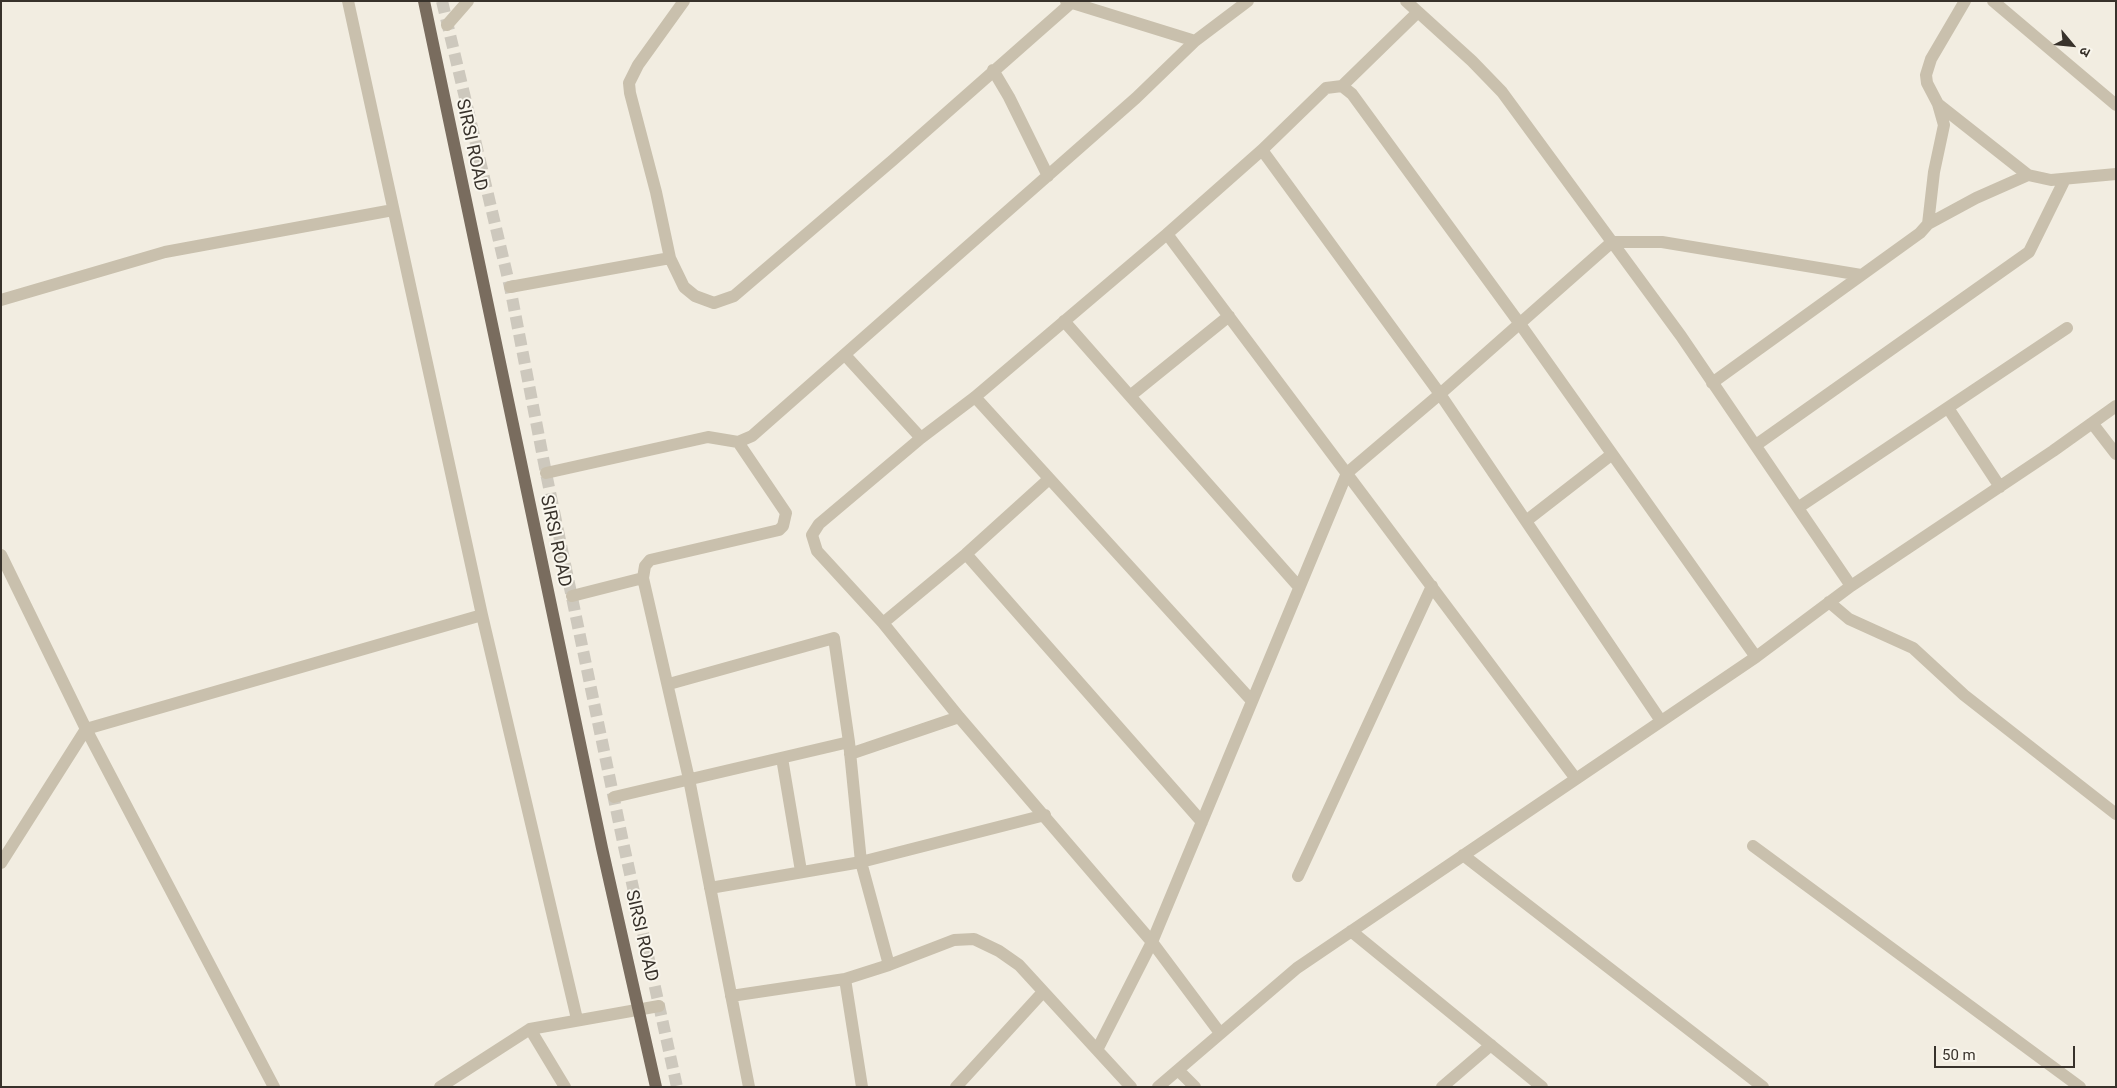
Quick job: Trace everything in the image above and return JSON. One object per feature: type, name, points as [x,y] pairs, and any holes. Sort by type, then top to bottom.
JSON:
[{"type":"main road","name":"SIRSI ROAD","points":[[424,1],[602,848],[640,1008],[656,1087]]},
{"type":"street","points":[[348,1],[482,615],[577,1019]]},
{"type":"street","points":[[447,25],[468,1]]},
{"type":"street","points":[[684,1],[638,65],[630,84],[630,93],[670,258],[684,288],[695,296],[714,303],[734,296],[893,160],[1068,2],[1195,41]]},
{"type":"street","points":[[546,473],[708,437],[738,442],[752,436],[1136,98],[1195,41],[1248,1]]},
{"type":"street","points":[[1406,1],[1472,60],[1502,92],[1612,242],[1756,445],[1851,586]]},
{"type":"street","points":[[1928,224],[1934,172],[1944,131],[1938,104],[1927,83],[1926,75],[1931,59],[1965,1]]},
{"type":"street","points":[[1994,1],[2116,105]]},
{"type":"street","points":[[1220,1033],[1152,942],[959,717],[883,623],[817,551],[812,535],[819,524],[921,438],[975,397],[1167,234],[1262,150],[1326,88],[1342,86],[1418,12]]},
{"type":"street","points":[[993,70],[1009,97],[1048,176]]},
{"type":"street","points":[[1342,86],[1352,94],[1520,324],[1611,455],[1756,657]]},
{"type":"street","points":[[1938,104],[2028,175],[2051,180],[2116,174]]},
{"type":"street","points":[[1262,150],[1440,394],[1662,721]]},
{"type":"street","points":[[1712,383],[1920,233],[1928,224],[1976,198],[2028,175]]},
{"type":"street","points":[[1756,445],[2029,252],[2065,179]]},
{"type":"street","points":[[1,300],[165,252],[393,210]]},
{"type":"street","points":[[1167,234],[1576,779]]},
{"type":"street","points":[[1097,1050],[1152,942],[1347,473],[1440,394],[1612,242],[1662,242],[1861,275]]},
{"type":"street","points":[[510,287],[670,258]]},
{"type":"street","points":[[1130,396],[1229,316]]},
{"type":"street","points":[[1064,321],[1300,587]]},
{"type":"street","points":[[1799,507],[2067,328]]},
{"type":"street","points":[[845,355],[921,438]]},
{"type":"street","points":[[975,397],[1252,701]]},
{"type":"street","points":[[1158,1087],[1297,968],[1756,657],[1851,586],[2000,487],[2116,406]]},
{"type":"street","points":[[1948,408],[2000,487]]},
{"type":"street","points":[[2092,423],[2116,454]]},
{"type":"street","points":[[738,442],[786,513],[784,526],[779,530],[650,560],[645,566],[643,578],[669,684],[689,779],[749,1087]]},
{"type":"street","points":[[1526,521],[1611,455]]},
{"type":"street","points":[[883,623],[966,554],[1049,479]]},
{"type":"street","points":[[966,554],[1202,822]]},
{"type":"street","points":[[1,555],[86,729],[274,1087]]},
{"type":"street","points":[[572,596],[643,578]]},
{"type":"street","points":[[1298,876],[1432,586]]},
{"type":"street","points":[[1829,602],[1849,619],[1913,648],[1964,695],[2116,814]]},
{"type":"street","points":[[1,863],[86,729],[482,615]]},
{"type":"street","points":[[669,684],[834,638],[849,748],[861,862],[889,965]]},
{"type":"street","points":[[614,797],[782,758],[849,748],[959,717]]},
{"type":"street","points":[[782,758],[801,871]]},
{"type":"street","points":[[710,888],[861,862],[1045,815]]},
{"type":"street","points":[[1753,846],[2080,1087]]},
{"type":"street","points":[[1463,855],[1763,1087]]},
{"type":"street","points":[[1351,931],[1542,1087]]},
{"type":"street","points":[[731,996],[845,979],[889,965],[954,940],[974,939],[999,951],[1019,965],[1042,993],[1131,1087]]},
{"type":"street","points":[[845,979],[862,1087]]},
{"type":"street","points":[[956,1087],[1042,993]]},
{"type":"street","points":[[440,1087],[530,1029],[577,1019],[659,1006]]},
{"type":"street","points":[[530,1029],[565,1087]]},
{"type":"street","points":[[1442,1087],[1491,1045]]},
{"type":"street","points":[[1178,1070],[1194,1087]]},
{"type":"tunnel","points":[[442,1],[510,287],[546,473],[623,842],[677,1087]]}]
